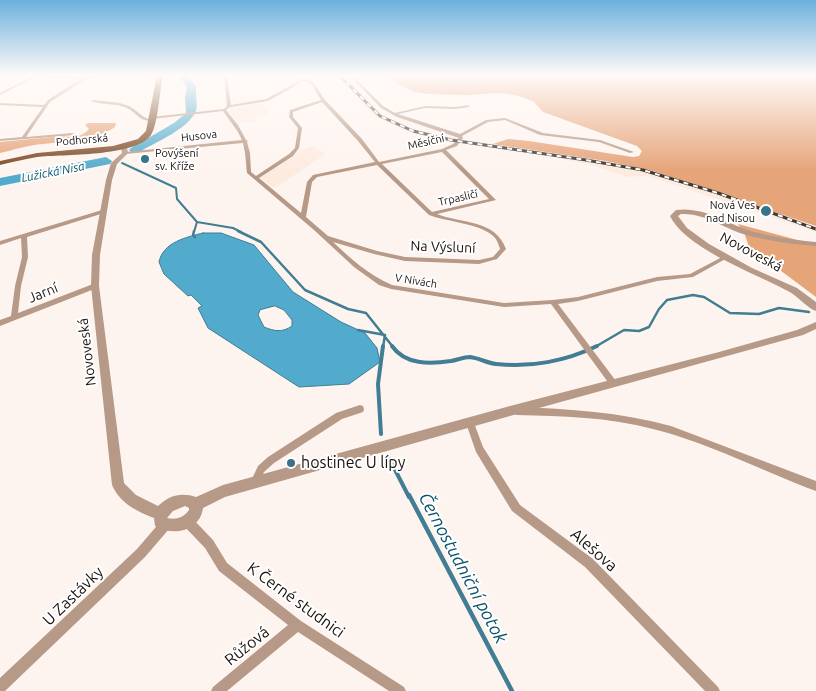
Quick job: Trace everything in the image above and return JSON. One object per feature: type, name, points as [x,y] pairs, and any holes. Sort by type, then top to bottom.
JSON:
[{"type":"main road","name":"Podhorská","points":[[0,163],[36,155],[125,150],[145,138],[151,129],[153,107]]},
{"type":"street","points":[[23,138],[43,107]]},
{"type":"street","points":[[127,107],[140,118],[151,119],[224,110],[227,107]]},
{"type":"street","points":[[224,110],[246,141],[249,155],[249,172],[256,178],[291,155],[298,148],[300,128],[291,116],[291,111],[303,107]]},
{"type":"street","name":"Trpasličí","points":[[329,107],[360,140],[377,162],[431,214],[494,200],[443,150]]},
{"type":"street","points":[[382,107],[421,125],[460,137]]},
{"type":"street","points":[[395,114],[424,107]]},
{"type":"street","points":[[432,107],[460,107]]},
{"type":"street","name":"Měsíční","points":[[303,218],[310,182],[315,176],[443,150],[455,145],[460,137],[487,121],[505,119],[542,134],[600,140],[632,152]]},
{"type":"street","points":[[0,140],[72,134]]},
{"type":"street","name":"Husova","points":[[125,150],[246,141]]},
{"type":"street","name":"Novoveská","points":[[125,150],[114,164],[102,212],[94,286],[118,485],[123,494],[131,501],[163,519]]},
{"type":"street","name":"V Nivách","points":[[256,178],[303,218],[344,257],[378,282],[392,287],[504,305],[554,302],[578,299],[657,279],[691,276],[726,257]]},
{"type":"street","name":"Novoveská","points":[[816,244],[746,232],[697,212],[683,211],[676,214],[674,220],[677,224],[726,257],[750,271],[794,290],[816,308]]},
{"type":"street","points":[[0,243],[102,212]]},
{"type":"street","name":"Na Výsluní","points":[[325,238],[376,253],[405,259],[478,262],[495,258],[503,249],[502,241],[496,234],[482,227],[440,219],[431,214]]},
{"type":"street","points":[[14,318],[18,286],[25,257],[24,236]]},
{"type":"street","name":"Jarní","points":[[0,324],[94,286]]},
{"type":"street","points":[[554,302],[613,383]]},
{"type":"street","points":[[196,504],[196,512],[187,522],[174,526],[163,519],[167,508],[179,501],[188,501],[196,504],[223,490],[613,383],[728,354],[800,333],[816,325]]},
{"type":"street","points":[[256,481],[261,469],[271,460],[333,420],[360,409]]},
{"type":"street","points":[[510,411],[608,415],[669,429],[816,486]]},
{"type":"street","name":"Alešova","points":[[470,423],[479,449],[516,508],[589,563],[714,691]]},
{"type":"street","name":"U Zastávky","points":[[0,687],[141,553],[163,519]]},
{"type":"street","name":"K Černé studnici","points":[[187,522],[209,544],[223,567],[297,625],[400,691]]},
{"type":"street","name":"Růžová","points":[[217,691],[297,625]]},
{"type":"shaded area","points":[[231,107],[265,107],[270,115],[239,124],[230,112]]},
{"type":"shaded area","points":[[363,107],[373,107],[382,115],[411,128],[454,138],[606,161],[653,171],[816,226],[816,232],[657,179],[643,176],[628,177],[591,165],[549,156],[451,142],[406,131],[374,116]]},
{"type":"shaded area","points":[[539,107],[816,107],[816,226],[653,171],[606,161],[493,144],[508,139],[633,157],[639,156],[642,151],[637,146],[543,112]]},
{"type":"shaded area","points":[[88,123],[116,123],[115,127],[98,136],[32,145],[0,153],[0,142],[72,137],[85,133],[89,129],[85,125]]},
{"type":"shaded area","points":[[313,146],[325,154],[280,185],[273,188],[260,177],[302,150]]},
{"type":"shaded area","points":[[738,224],[816,245],[816,297],[749,247],[745,235]]},
{"type":"water","points":[[203,233],[221,233],[254,245],[293,292],[341,322],[365,333],[377,348],[380,362],[349,384],[299,387],[208,328],[198,308],[202,306],[164,274],[159,262],[161,255],[170,245]],"holes":[[[275,306],[284,310],[292,320],[292,326],[281,330],[264,327],[258,315],[260,310]]]},
{"type":"waterway","name":"Lužická Nisa","points":[[190,112],[192,107]]},
{"type":"waterway","name":"Lužická Nisa","points":[[135,150],[178,125],[187,116]]},
{"type":"waterway","name":"Lužická Nisa","points":[[0,182],[106,161]]},
{"type":"waterway","points":[[122,163],[176,188],[177,199],[197,222]]},
{"type":"waterway","points":[[194,232],[197,222]]},
{"type":"waterway","points":[[197,222],[233,228],[241,232]]},
{"type":"waterway","points":[[194,231],[193,235],[195,237]]},
{"type":"waterway","points":[[238,231],[261,242],[305,290],[348,309],[366,313],[383,335]]},
{"type":"waterway","points":[[596,346],[624,330],[639,331],[649,327],[659,309],[667,300],[693,295],[704,297],[730,313],[759,314],[779,308],[809,312]]},
{"type":"waterway","points":[[358,330],[383,335]]},
{"type":"waterway","name":"Černostudniční potok","points":[[383,347],[385,337]]},
{"type":"waterway","points":[[385,337],[393,347]]},
{"type":"waterway","name":"Černostudniční potok","points":[[381,434],[378,384],[383,346]]},
{"type":"waterway","points":[[392,346],[404,357],[418,362],[443,362],[470,357],[509,365],[548,362],[573,356],[596,346]]},
{"type":"waterway","name":"Černostudniční potok","points":[[389,458],[409,497]]},
{"type":"waterway","name":"Černostudniční potok","points":[[409,495],[512,691]]},
{"type":"railway","points":[[371,107],[380,116],[413,131],[451,140],[643,170],[718,193],[816,229]]},
{"type":"place","name":"Povýšení sv. Kříže","points":[[145,159]]},
{"type":"place","name":"Nová Ves nad Nisou","points":[[766,211]]},
{"type":"place","name":"hostinec U lípy","points":[[291,463]]}]
